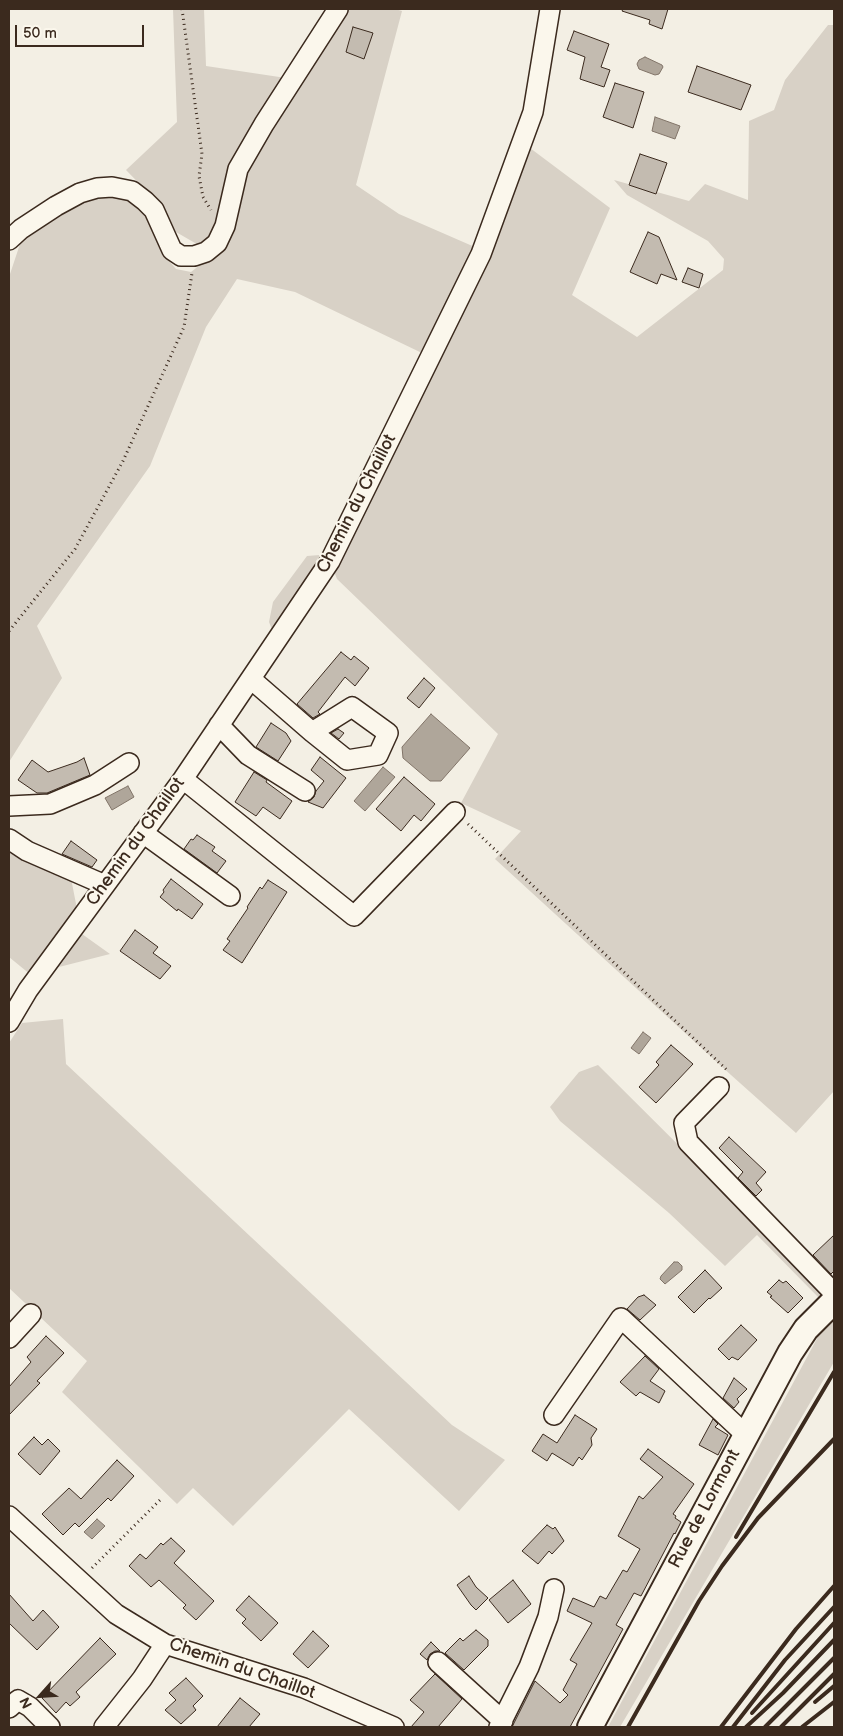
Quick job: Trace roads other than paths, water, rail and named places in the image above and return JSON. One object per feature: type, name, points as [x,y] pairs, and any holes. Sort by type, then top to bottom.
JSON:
[{"type":"main road","name":"Rue de Lormont","points":[[590,1727],[790,1353],[806,1329],[834,1301]]},
{"type":"street","points":[[9,240],[28,225],[72,197],[97,188],[112,187],[132,192],[154,210],[172,250],[181,256],[194,256],[206,252],[217,243],[225,226],[238,169],[264,124],[338,9]]},
{"type":"street","name":"Chemin du Chaillot","points":[[9,1022],[28,990],[183,779],[330,561],[481,254],[533,112],[550,9]]},
{"type":"street","points":[[251,679],[312,732]]},
{"type":"street","points":[[219,725],[248,755],[305,791]]},
{"type":"street","points":[[9,806],[50,804],[95,785],[129,764]]},
{"type":"street","points":[[183,779],[354,916],[455,812]]},
{"type":"street","points":[[143,833],[230,896]]},
{"type":"street","points":[[9,840],[27,851],[105,885]]},
{"type":"street","points":[[719,1087],[684,1123],[688,1142],[834,1294]]},
{"type":"street","points":[[9,1338],[31,1314]]},
{"type":"street","points":[[554,1415],[621,1318],[745,1434]]},
{"type":"street","name":"Chemin du Chaillot","points":[[9,1517],[116,1614],[165,1644],[304,1688],[394,1727]]},
{"type":"street","points":[[438,1662],[501,1724],[532,1659],[548,1617],[554,1589]]},
{"type":"street","points":[[104,1727],[142,1679],[165,1644]]},
{"type":"street","points":[[9,1708],[18,1700],[30,1707],[50,1727]]},
{"type":"railway","points":[[736,1537],[834,1372]]},
{"type":"railway","points":[[628,1727],[699,1601],[722,1566],[758,1518],[834,1439]]},
{"type":"railway","points":[[721,1727],[796,1629],[834,1586]]},
{"type":"railway","points":[[733,1727],[785,1660],[834,1607]]},
{"type":"railway","points":[[752,1713],[834,1623]]},
{"type":"railway","points":[[746,1727],[783,1693],[834,1640]]},
{"type":"railway","points":[[765,1727],[834,1658]]},
{"type":"railway","points":[[781,1727],[834,1674]]},
{"type":"railway","points":[[815,1702],[834,1686]]},
{"type":"railway","points":[[802,1727],[834,1702]]}]
